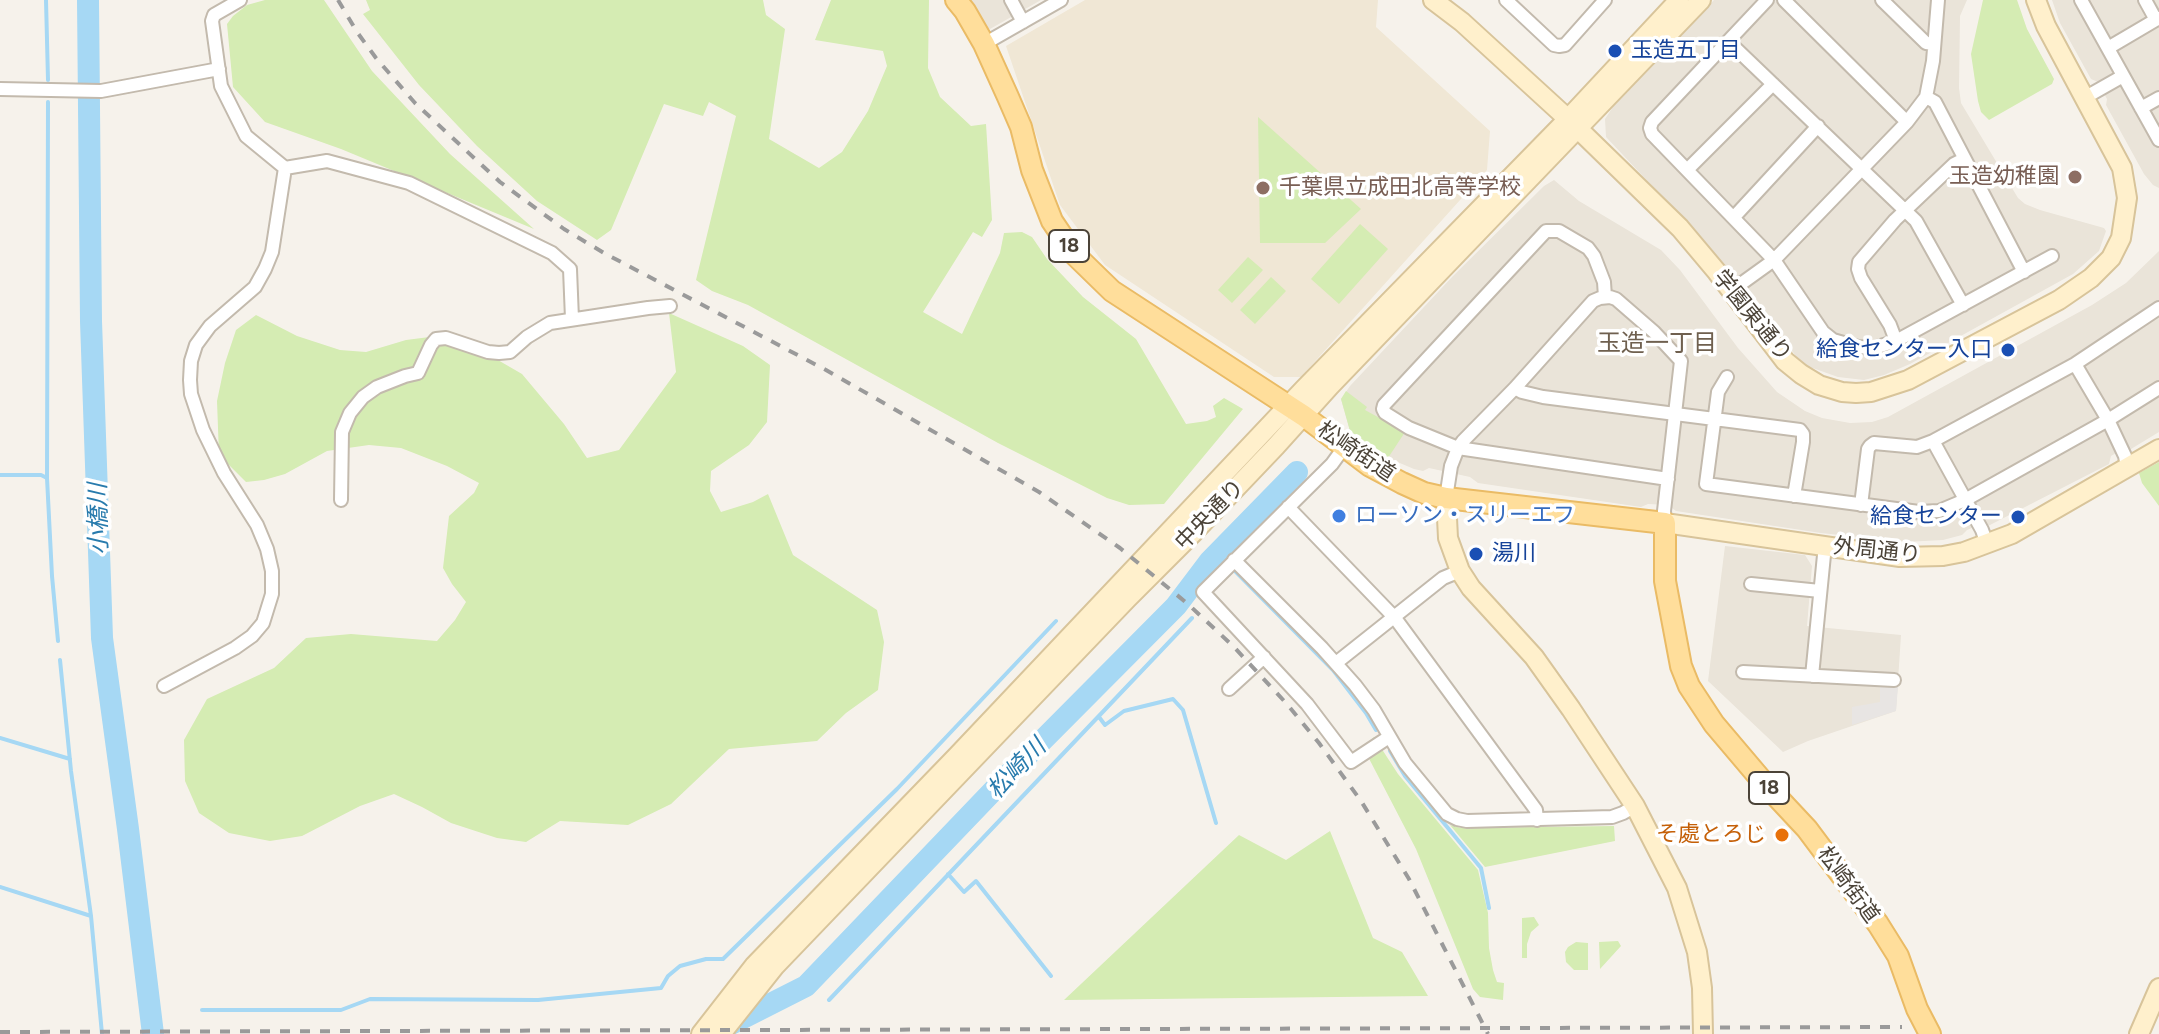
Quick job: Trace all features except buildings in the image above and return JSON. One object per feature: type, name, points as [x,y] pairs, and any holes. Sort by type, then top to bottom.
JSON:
[{"type":"main road","name":"松崎街道","points":[[956,0],[984,44],[1021,127],[1032,170],[1052,221],[1075,255],[1112,291],[1389,477],[1424,493],[1665,523],[1665,581],[1681,666],[1689,686],[1714,724],[1807,829],[1878,924],[1898,956],[1917,1009],[1930,1034]]},
{"type":"street","points":[[240,0],[214,15],[212,21],[221,86],[246,136],[285,168],[327,161],[409,183],[552,253],[570,269],[572,319]]},
{"type":"street","points":[[1011,0],[1023,22]]},
{"type":"street","points":[[984,44],[1061,0]]},
{"type":"street","name":"学園東通り","points":[[1433,0],[1462,22],[1572,123],[1680,228],[1785,361],[1819,385],[1842,392],[1871,392],[1908,380],[2079,288],[2111,258],[2121,238],[2127,198],[2122,168],[2086,97]]},
{"type":"street","points":[[1506,0],[1554,45],[1559,46],[1565,45],[1605,0]]},
{"type":"street","name":"中央通り","points":[[1572,123],[1679,0]]},
{"type":"street","name":"中央通り","points":[[721,1034],[746,989],[754,966],[1572,123],[1701,0]]},
{"type":"street","points":[[1767,0],[1652,122],[1650,128],[1652,134],[1774,260],[1823,332],[1833,340],[1858,347],[1874,348],[1896,341],[2052,256]]},
{"type":"street","points":[[1784,0],[1907,122]]},
{"type":"street","points":[[1882,0],[1926,43],[1934,44]]},
{"type":"street","points":[[1731,291],[1774,260],[1907,122],[1926,97],[1938,0]]},
{"type":"street","points":[[2036,0],[2046,26],[2086,97],[2123,76]]},
{"type":"street","points":[[2081,0],[2159,140]]},
{"type":"street","points":[[2108,48],[2158,19],[2145,0]]},
{"type":"street","points":[[1729,42],[1916,221],[1963,305]]},
{"type":"street","points":[[0,89],[101,91],[219,69]]},
{"type":"street","points":[[1688,169],[1773,84]]},
{"type":"street","points":[[1926,97],[1935,102],[2024,272]]},
{"type":"street","points":[[2141,108],[2159,98]]},
{"type":"street","points":[[1734,217],[1818,126]]},
{"type":"street","points":[[1896,341],[1858,269],[1859,262],[1905,210],[1954,164],[1964,159]]},
{"type":"street","points":[[164,686],[252,636],[263,623],[272,594],[272,571],[267,549],[257,525],[224,473],[203,430],[191,394],[190,380],[196,345],[210,326],[255,287],[265,269],[272,252],[285,168]]},
{"type":"street","points":[[1605,297],[1604,282],[1588,248],[1559,231],[1546,231],[1383,409],[1409,428],[1458,448],[1668,479]]},
{"type":"street","points":[[1665,523],[1681,361],[1616,299],[1605,297],[1593,301],[1458,448],[1451,466],[1446,498],[1448,538],[1460,571],[1471,588],[1534,657],[1635,806],[1677,888],[1689,922],[1702,988],[1703,1034]]},
{"type":"street","points":[[341,500],[342,432],[350,413],[363,397],[377,387],[418,373],[436,339],[446,338],[488,352],[510,352],[550,323],[670,306]]},
{"type":"street","points":[[1861,505],[1870,446],[1874,443],[1917,447],[1933,441],[2075,364],[2159,308]]},
{"type":"street","points":[[2075,364],[2108,420],[2127,467]]},
{"type":"street","points":[[1727,377],[1718,392],[1706,484],[1919,512],[1939,511],[1965,500],[2159,388]]},
{"type":"street","points":[[1515,388],[1543,397],[1800,430],[1803,442],[1794,496]]},
{"type":"street","points":[[1933,441],[1987,544]]},
{"type":"street","points":[[1345,446],[1332,464],[1203,592],[1307,704],[1351,762],[1389,737]]},
{"type":"street","name":"外周通り","points":[[1665,523],[1900,557],[1964,552],[2012,534],[2159,449]]},
{"type":"street","points":[[1288,507],[1395,618],[1536,810],[1537,820]]},
{"type":"street","points":[[1812,676],[1825,545]]},
{"type":"street","points":[[1234,560],[1336,663],[1374,710],[1405,763],[1447,814],[1457,819],[1612,817],[1635,806]]},
{"type":"street","points":[[1336,663],[1443,578],[1460,571]]},
{"type":"street","points":[[1751,584],[1820,591]]},
{"type":"street","points":[[1229,689],[1264,657]]},
{"type":"street","points":[[1743,672],[1894,680]]},
{"type":"street","points":[[2139,1034],[2159,988]]},
{"type":"street","name":"中央通り","points":[[701,1034],[746,989]]},
{"type":"shaded area","points":[[969,0],[1041,0],[990,29],[984,27]]},
{"type":"shaded area","name":"千葉県立成田北高等学校","points":[[1085,0],[1378,0],[1376,27],[1490,131],[1487,170],[1301,377],[1274,377],[1105,265],[1060,205],[1006,46]]},
{"type":"shaded area","points":[[1714,0],[1967,0],[1960,16],[1961,103],[2018,198],[2040,210],[2104,228],[2106,231],[2099,251],[2073,274],[1910,364],[1884,375],[1864,380],[1838,377],[1807,366],[1743,292],[1744,280],[1729,274],[1689,225],[1606,137],[1605,119],[1613,107]]},
{"type":"shaded area","points":[[2052,0],[2159,0],[2159,188],[2144,174],[2106,105],[2107,99],[2098,82],[2091,79],[2060,23]]},
{"type":"shaded area","points":[[1554,180],[1579,201],[1661,250],[1777,392],[1805,411],[1850,423],[1872,422],[1888,417],[2092,305],[2126,283],[2159,251],[2159,432],[2131,449],[2123,449],[2111,456],[2109,464],[1988,526],[1979,525],[1962,535],[1943,540],[1905,542],[1676,511],[1668,505],[1648,504],[1641,507],[1478,483],[1470,477],[1429,468],[1423,471],[1414,469],[1388,458],[1350,431],[1341,399],[1453,276],[1544,186]]},
{"type":"shaded area","points":[[1725,546],[1805,555],[1812,566],[1807,626],[1901,635],[1896,711],[1783,752],[1708,681]]},
{"type":"shaded area","points":[[1880,686],[1898,687],[1896,711],[1852,725],[1852,707],[1880,702]]},
{"type":"green space","points":[[265,0],[324,0],[372,71],[450,154],[534,229],[341,149],[265,122],[233,87],[227,24],[247,5]]},
{"type":"green space","points":[[366,0],[763,0],[766,15],[785,29],[769,139],[819,168],[842,152],[868,111],[887,66],[883,51],[815,40],[831,0],[929,0],[928,68],[940,97],[971,126],[986,124],[992,220],[982,237],[973,232],[923,312],[962,334],[1000,253],[1004,233],[1022,232],[1032,237],[1047,259],[1083,297],[1136,339],[1186,424],[1216,417],[1213,406],[1224,398],[1243,409],[1164,504],[1129,505],[1107,498],[998,443],[748,305],[712,291],[696,280],[736,116],[709,102],[703,116],[664,104],[611,230],[597,240],[537,201],[477,146],[419,85],[363,14],[370,10]]},
{"type":"green space","points":[[1983,0],[2017,0],[2027,29],[2054,79],[2052,84],[1989,120],[1981,112],[1978,101],[1971,54]]},
{"type":"green space","points":[[1258,117],[1361,209],[1325,243],[1260,243]]},
{"type":"green space","points":[[1360,224],[1388,249],[1339,304],[1311,279]]},
{"type":"green space","points":[[1248,257],[1263,270],[1232,303],[1218,290]]},
{"type":"green space","points":[[1271,277],[1286,291],[1255,324],[1240,310]]},
{"type":"green space","points":[[669,313],[743,346],[770,365],[767,422],[749,445],[711,471],[710,491],[721,512],[768,494],[793,555],[877,610],[884,642],[878,690],[846,713],[817,741],[729,749],[671,804],[628,825],[560,821],[526,842],[497,838],[451,823],[394,794],[360,806],[302,836],[270,841],[229,833],[199,813],[185,781],[184,740],[207,699],[274,668],[306,638],[351,634],[437,641],[455,620],[466,602],[443,568],[449,516],[474,493],[479,483],[447,466],[401,448],[369,445],[327,451],[285,474],[246,482],[219,455],[217,401],[236,330],[256,315],[297,336],[340,350],[366,352],[406,340],[453,334],[522,374],[564,424],[587,458],[619,450],[676,372]]},
{"type":"green space","points":[[1346,391],[1367,407],[1365,410],[1405,432],[1388,458],[1350,431],[1341,399]]},
{"type":"green space","points":[[2159,462],[2159,506],[2142,483],[2139,473]]},
{"type":"green space","points":[[1374,737],[1398,774],[1478,870],[1488,913],[1493,970],[1497,982],[1504,983],[1503,1000],[1480,997],[1473,989],[1416,849],[1363,747]]},
{"type":"green space","points":[[1450,825],[1461,828],[1614,826],[1615,841],[1485,867]]},
{"type":"green space","points":[[1330,831],[1373,938],[1402,952],[1428,996],[1064,1000],[1239,835],[1286,860]]},
{"type":"green space","points":[[1534,917],[1539,925],[1531,932],[1527,958],[1522,958],[1522,918]]},
{"type":"green space","points":[[1618,941],[1621,946],[1600,969],[1599,942]]},
{"type":"green space","points":[[1576,942],[1588,943],[1588,970],[1574,970],[1566,962],[1565,952]]},
{"type":"waterway","points":[[46,0],[48,80]]},
{"type":"waterway","name":"小橋川","points":[[88,0],[91,321],[102,638],[153,1034]]},
{"type":"waterway","points":[[47,478],[48,102]]},
{"type":"waterway","name":"松崎川","points":[[721,1029],[806,986],[1176,606],[1210,561],[1297,472]]},
{"type":"waterway","points":[[0,475],[41,475],[47,478],[58,641]]},
{"type":"waterway","points":[[1235,571],[1333,670],[1376,730]]},
{"type":"waterway","points":[[829,1000],[1192,618]]},
{"type":"waterway","points":[[202,1010],[341,1010],[370,999],[538,1000],[661,988],[668,976],[680,966],[706,959],[723,959],[897,789],[1056,621]]},
{"type":"waterway","points":[[60,660],[102,1034]]},
{"type":"waterway","points":[[1099,717],[1105,725],[1124,711],[1173,699],[1183,710],[1216,823]]},
{"type":"waterway","points":[[0,738],[70,759]]},
{"type":"waterway","points":[[1390,751],[1405,776],[1481,868],[1489,908]]},
{"type":"waterway","points":[[948,874],[964,892],[976,881],[1051,976]]},
{"type":"waterway","points":[[0,887],[91,916]]},
{"type":"railway","points":[[338,0],[376,58],[415,103],[500,182],[564,229],[826,370],[1039,492],[1120,548],[1189,605],[1233,646],[1286,703],[1361,801],[1409,879],[1488,1034]]},
{"type":"railway","points":[[0,1032],[1902,1027]]},
{"type":"place","name":"玉造五丁目","points":[[1615,51]]},
{"type":"place","name":"玉造幼稚園","points":[[2075,177]]},
{"type":"place","name":"千葉県立成田北高等学校","points":[[1263,188]]},
{"type":"place","name":"給食センター入口","points":[[2008,350]]},
{"type":"place","name":"ローソン・スリーエフ","points":[[1339,516]]},
{"type":"place","name":"給食センター","points":[[2018,517]]},
{"type":"place","name":"湯川","points":[[1476,554]]},
{"type":"place","name":"そ處とろじ","points":[[1782,835]]},
{"type":"district","name":"玉造一丁目","points":[[1657,344]]}]
